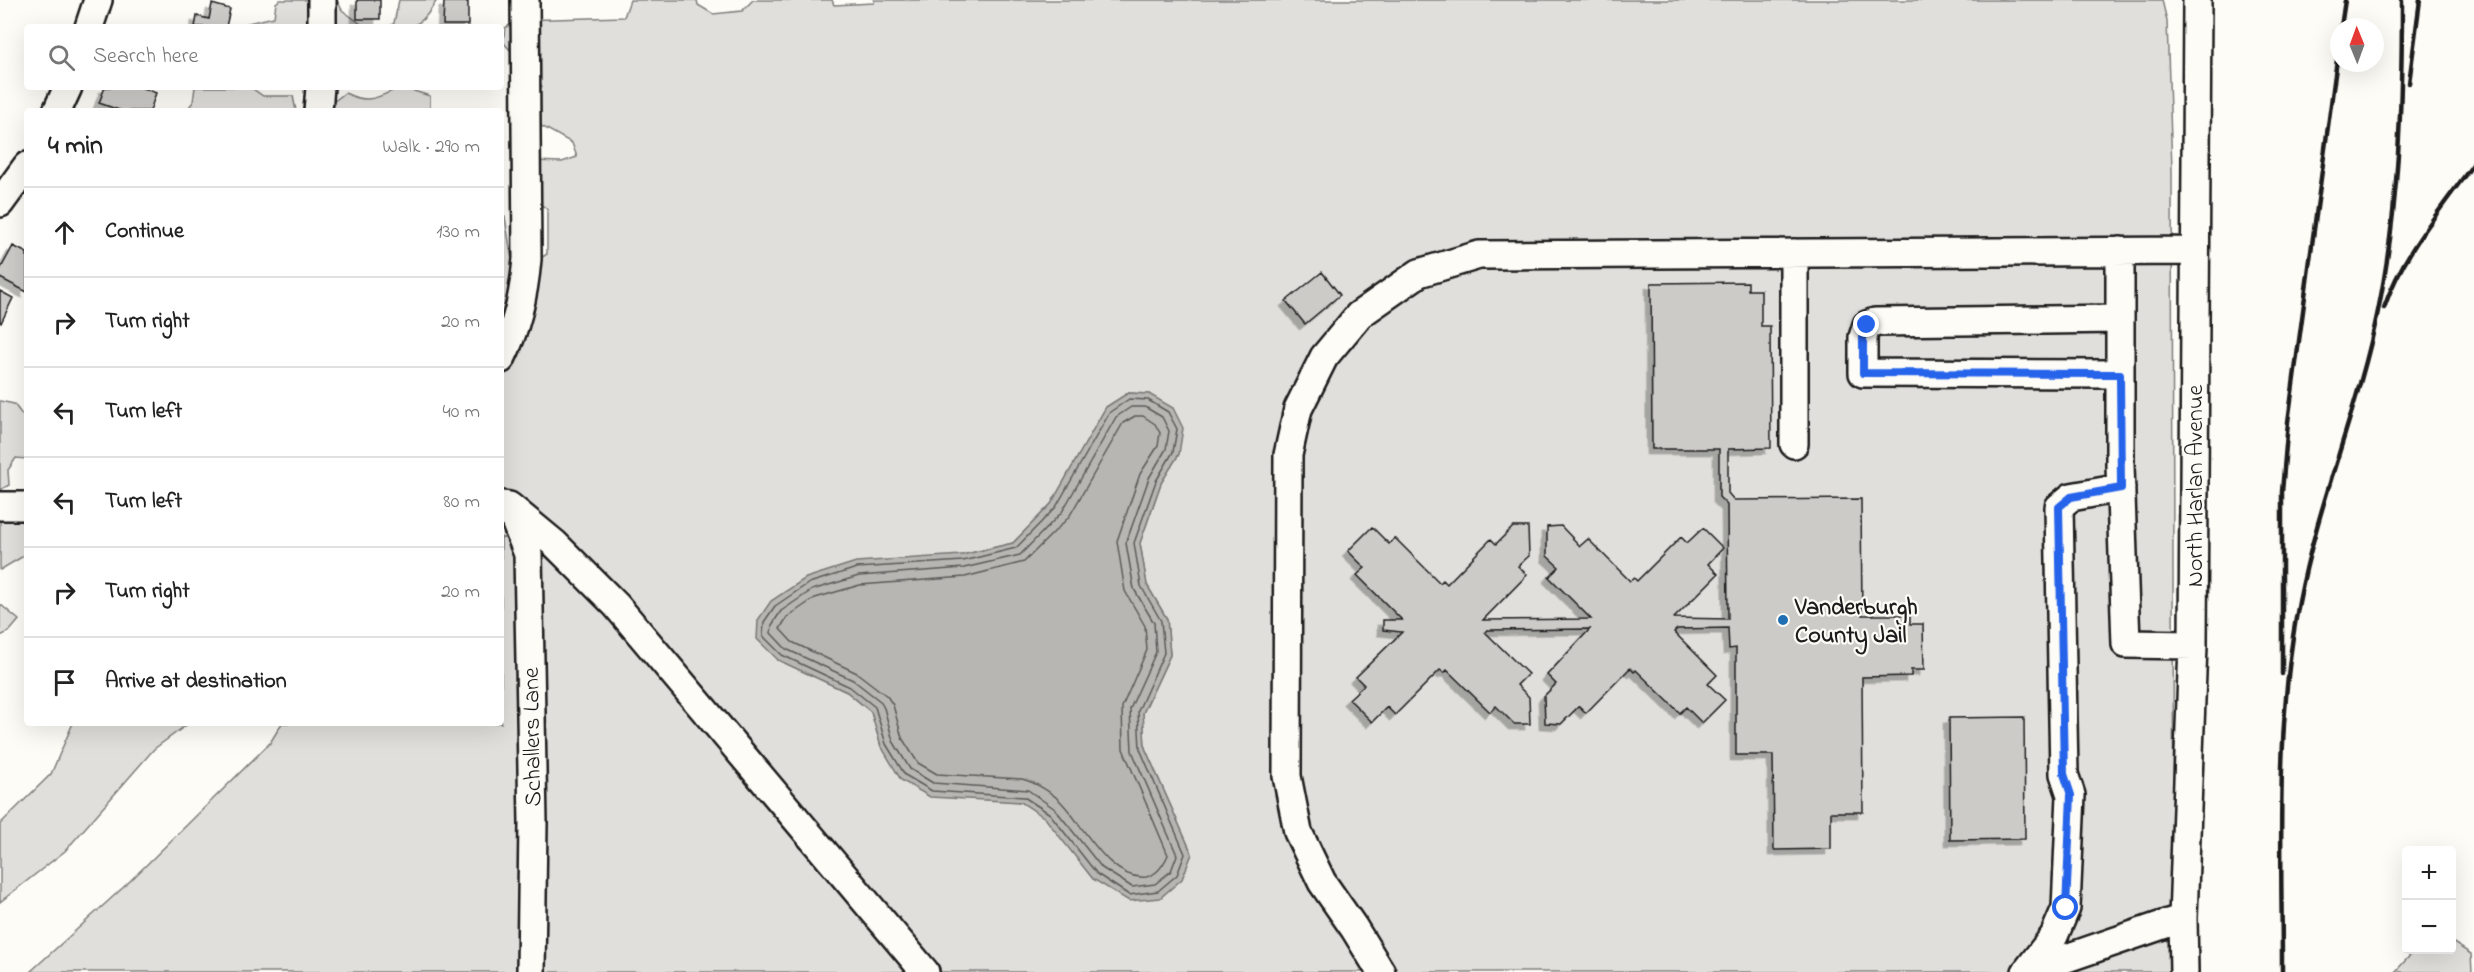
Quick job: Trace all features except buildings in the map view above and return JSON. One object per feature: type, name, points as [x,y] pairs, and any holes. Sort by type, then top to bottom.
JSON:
[{"type":"street","points":[[90,24],[98,0]]},
{"type":"street","points":[[321,24],[322,0]]},
{"type":"street","points":[[504,352],[517,321],[524,289],[527,259],[525,0]]},
{"type":"street","name":"North Harlan Avenue","points":[[2184,972],[2183,918],[2193,645],[2197,0]]},
{"type":"street","points":[[58,108],[67,90]]},
{"type":"street","points":[[318,108],[320,90]]},
{"type":"street","points":[[0,203],[24,170]]},
{"type":"street","points":[[2120,251],[2121,488],[2126,644],[2193,645]]},
{"type":"street","points":[[1381,972],[1317,872],[1298,832],[1287,776],[1288,455],[1298,409],[1324,357],[1359,315],[1419,273],[1479,255],[2195,251]]},
{"type":"street","points":[[1794,253],[1794,444]]},
{"type":"street","points":[[2120,319],[1875,322],[1867,325],[1863,337],[1863,373],[2120,374]]},
{"type":"street","points":[[2027,971],[2054,936],[2066,908],[2071,795],[2064,774],[2059,507],[2071,497],[2121,488]]},
{"type":"street","points":[[0,506],[24,506]]},
{"type":"street","points":[[505,506],[555,544],[616,605],[925,972]]},
{"type":"street","name":"Schallers Lane","points":[[505,506],[528,554],[533,823],[531,972]]},
{"type":"street","points":[[2027,971],[2183,918]]},
{"type":"shaded area","points":[[280,0],[337,0],[342,10],[361,24],[244,24],[274,17],[276,3]]},
{"type":"shaded area","points":[[399,0],[437,0],[423,20],[418,23],[394,23]]},
{"type":"shaded area","points":[[630,0],[697,0],[698,5],[713,14],[742,11],[753,0],[832,0],[834,5],[874,3],[874,0],[2162,0],[2167,21],[2172,170],[2174,972],[30,972],[127,884],[270,743],[280,726],[504,726],[504,538],[536,548],[592,598],[504,496],[504,373],[506,361],[504,349],[504,216],[512,260],[524,269],[547,254],[547,209],[536,201],[533,161],[562,162],[577,157],[572,143],[536,123],[527,111],[542,86],[504,43],[505,28],[518,20],[624,17]],"holes":[[[1128,393],[1149,394],[1179,454],[1161,483],[1140,543],[1147,585],[1167,619],[1170,655],[1143,713],[1145,748],[1192,854],[1093,879],[1045,817],[1021,802],[990,799],[881,747],[871,712],[847,692],[778,660],[962,555],[1013,543],[1051,504],[1106,407]]]},
{"type":"shaded area","points":[[195,90],[254,90],[263,96],[293,96],[295,108],[188,108],[193,102]]},
{"type":"shaded area","points":[[394,90],[411,90],[430,96],[430,108],[333,108],[333,102],[345,93],[361,99],[380,96]]},
{"type":"shaded area","points":[[0,401],[14,404],[24,416],[24,459],[16,458],[8,470],[9,485],[0,490]]},
{"type":"shaded area","points":[[0,516],[24,516],[24,556],[0,570]]},
{"type":"shaded area","points":[[0,604],[19,620],[9,632],[0,636]]},
{"type":"shaded area","points":[[72,726],[185,726],[154,749],[65,851],[0,902],[0,824],[51,774]]},
{"type":"shaded area","points":[[2456,945],[2471,954],[2472,972],[2395,972],[2411,954],[2456,954]]},
{"type":"water","points":[[1128,393],[1149,394],[1173,408],[1183,428],[1179,454],[1161,483],[1140,543],[1147,585],[1167,619],[1170,655],[1143,713],[1145,748],[1192,854],[1182,879],[1160,898],[1129,901],[1093,879],[1045,818],[1021,802],[930,797],[901,780],[881,746],[871,712],[847,692],[778,660],[757,639],[758,620],[771,601],[806,578],[856,562],[962,555],[1013,543],[1051,504],[1106,407]]},
{"type":"railway","points":[[2342,18],[2345,0]]},
{"type":"railway","points":[[2282,972],[2281,787],[2291,648],[2307,565],[2370,348],[2385,273],[2398,156],[2402,0]]},
{"type":"railway","points":[[2409,83],[2420,0]]},
{"type":"railway","points":[[2282,674],[2282,492],[2288,422],[2335,72]]},
{"type":"railway","points":[[2384,308],[2401,269],[2412,251],[2474,163]]},
{"type":"place","name":"Vanderburgh County Jail","points":[[1783,620]]},
{"type":"route","points":[[1867,325],[1863,337],[1863,373],[2120,374],[2121,488],[2071,497],[2059,507],[2064,774],[2071,795],[2066,908]]}]
